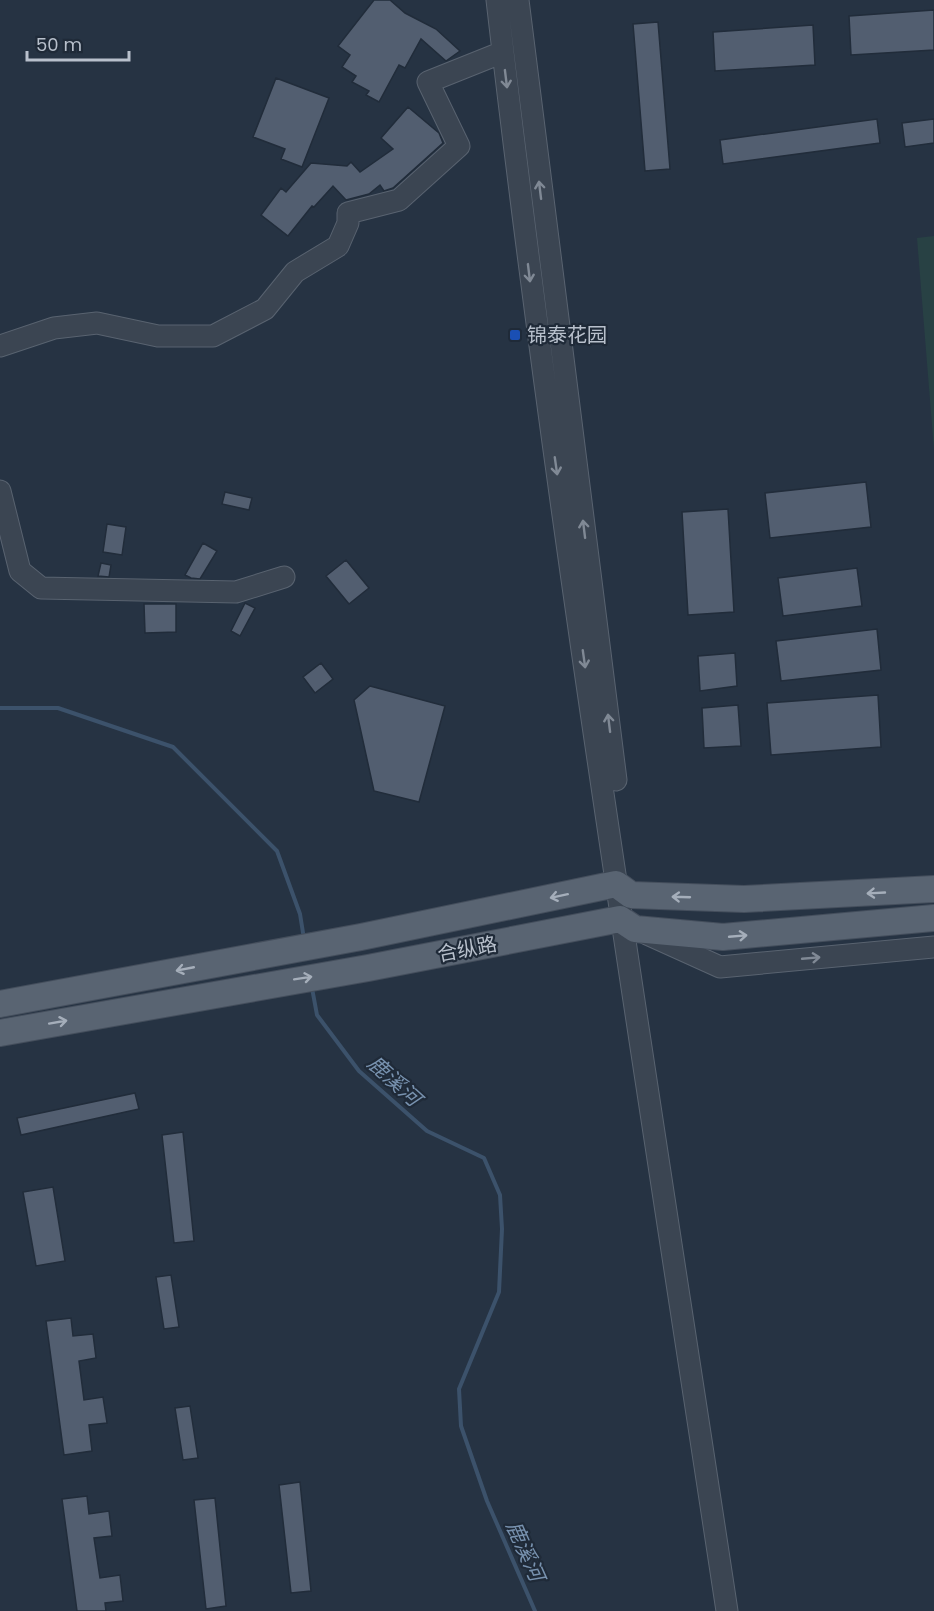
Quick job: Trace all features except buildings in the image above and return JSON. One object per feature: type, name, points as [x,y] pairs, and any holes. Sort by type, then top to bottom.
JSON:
[{"type":"main road","points":[[0,1004],[624,889],[744,899],[934,889]]},
{"type":"main road","name":"合纵路","points":[[0,1033],[245,988],[627,924],[723,937],[934,918]]},
{"type":"street","points":[[497,0],[529,277],[624,889]]},
{"type":"street","points":[[518,0],[627,924],[727,1611]]},
{"type":"street","points":[[0,346],[54,328],[97,323],[158,336],[213,336],[265,309],[295,272],[338,246],[348,223],[348,213],[399,200],[459,146],[428,82],[503,52]]},
{"type":"street","points":[[0,491],[20,571],[41,588],[236,592],[284,577]]},
{"type":"street","points":[[627,924],[720,967],[934,947]]},
{"type":"street","points":[[627,924],[742,1611]]},
{"type":"green space","points":[[934,236],[934,450],[917,238]]},
{"type":"waterway","name":"鹿溪河","points":[[0,708],[58,708],[173,747],[277,851],[300,914],[304,939]]},
{"type":"waterway","name":"鹿溪河","points":[[312,988],[317,1015],[359,1071],[427,1131],[484,1158],[500,1195],[502,1229],[499,1292],[459,1389],[461,1426],[487,1501],[535,1611]]},
{"type":"place","name":"锦泰花园","points":[[515,335]]}]
